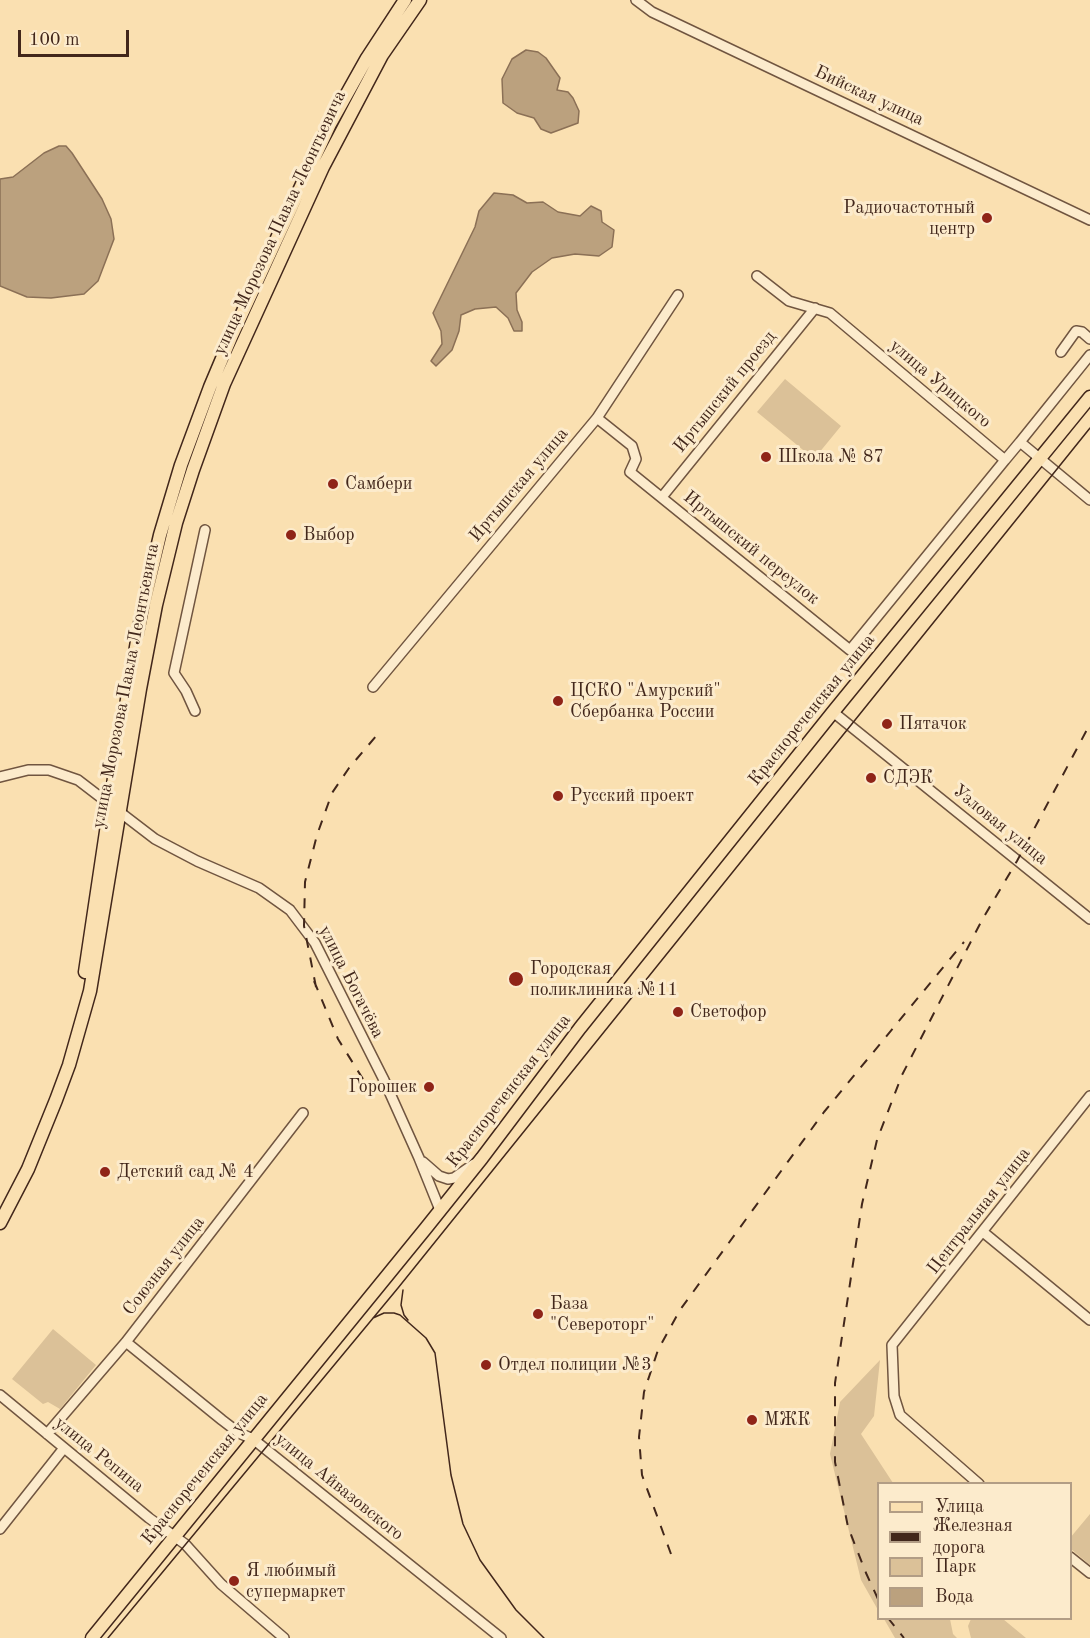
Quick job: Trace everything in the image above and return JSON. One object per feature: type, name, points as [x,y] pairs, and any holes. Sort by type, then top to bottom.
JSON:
[{"type":"main road","name":"улица Морозова Павла Леонтьевича","points":[[0,1223],[28,1169],[56,1100],[78,1036],[90,991],[142,612],[165,516],[210,387],[330,124],[367,58],[405,0]]},
{"type":"main road","name":"улица Морозова Павла Леонтьевича","points":[[115,808],[161,580],[183,501],[216,406],[323,167],[382,55],[420,0]]},
{"type":"main road","name":"Краснореченская улица","points":[[92,1638],[482,1158],[580,1028],[833,712],[1090,397]]},
{"type":"street","name":"Бийская улица","points":[[636,0],[652,12],[1090,220]]},
{"type":"street","name":"улица Урицкого","points":[[757,276],[789,301],[830,313],[1005,460]]},
{"type":"street","name":"Иртышская улица","points":[[373,687],[597,418],[678,295]]},
{"type":"street","name":"Иртышский проезд","points":[[662,497],[814,308]]},
{"type":"street","points":[[1061,352],[1076,331],[1082,332],[1090,339]]},
{"type":"street","points":[[1005,460],[1090,355]]},
{"type":"street","name":"Иртышский переулок","points":[[597,418],[632,446],[636,459],[630,472],[850,650],[1005,460]]},
{"type":"street","points":[[1020,442],[1090,500]]},
{"type":"street","points":[[195,711],[174,673],[205,530]]},
{"type":"street","name":"Узловая улица","points":[[833,712],[1090,919]]},
{"type":"street","name":"улица Богачёва","points":[[0,777],[28,770],[50,770],[78,780],[154,839],[259,888],[290,910],[315,943],[384,1080],[440,1210]]},
{"type":"street","name":"Центральная улица","points":[[978,1482],[900,1415],[894,1396],[892,1345],[1090,1096]]},
{"type":"street","name":"Союзная улица","points":[[47,1434],[126,1342],[303,1113]]},
{"type":"street","points":[[419,1158],[440,1177],[448,1179],[454,1178],[482,1158]]},
{"type":"street","points":[[983,1232],[1090,1320]]},
{"type":"street","name":"улица Айвазовского","points":[[126,1342],[498,1637]]},
{"type":"street","name":"улица Репина","points":[[0,1395],[174,1536],[195,1554],[221,1584],[284,1638]]},
{"type":"street","points":[[0,1529],[64,1448]]},
{"type":"street","points":[[1072,1558],[1090,1573]]},
{"type":"green space","points":[[785,379],[841,426],[814,459],[757,412]]},
{"type":"green space","points":[[53,1329],[96,1365],[60,1409],[48,1402],[43,1404],[12,1379]]},
{"type":"green space","points":[[880,1360],[874,1416],[861,1434],[892,1482],[877,1482],[877,1608],[861,1580],[830,1454],[840,1402]]},
{"type":"green space","points":[[1090,1514],[1090,1565],[1072,1550],[1072,1536]]},
{"type":"green space","points":[[885,1620],[950,1620],[953,1634],[957,1638],[895,1638]]},
{"type":"green space","points":[[971,1620],[1004,1620],[1026,1638],[971,1638],[968,1626]]},
{"type":"water","points":[[526,50],[538,52],[546,58],[560,78],[557,90],[568,92],[573,98],[579,111],[578,123],[551,133],[541,129],[534,118],[517,113],[503,103],[502,79],[512,59]]},
{"type":"water","points":[[59,146],[66,146],[72,153],[102,199],[111,219],[114,239],[98,281],[84,294],[51,298],[27,297],[0,286],[0,179],[13,177],[44,153]]},
{"type":"water","points":[[494,193],[513,195],[527,203],[543,202],[558,212],[580,216],[591,206],[601,211],[602,222],[614,230],[612,247],[599,256],[575,254],[552,258],[532,272],[516,293],[522,331],[514,331],[508,318],[496,307],[475,309],[461,315],[459,331],[452,350],[436,366],[431,361],[442,344],[441,331],[433,313],[475,227],[479,211]]},
{"type":"tram line","points":[[108,1638],[398,1288],[1090,428]]},
{"type":"tram line","points":[[403,1290],[401,1305],[408,1320]]},
{"type":"tram line","points":[[373,1318],[384,1313],[400,1315],[426,1338],[435,1353],[451,1475],[463,1524],[480,1560],[516,1610],[544,1638]]},
{"type":"railway","points":[[877,1597],[848,1527],[835,1462],[835,1383],[862,1204],[877,1140],[902,1075],[982,920],[1017,861],[1090,724]]},
{"type":"railway","points":[[316,987],[304,926],[305,882],[317,835],[332,793],[349,768],[377,735]]},
{"type":"railway","points":[[671,1554],[642,1475],[639,1437],[644,1392],[658,1350],[680,1310],[824,1112],[964,942]]},
{"type":"railway","points":[[314,981],[338,1039],[376,1100]]},
{"type":"railway","points":[[890,1620],[904,1638]]},
{"type":"place","name":"Радиочастотный центр","points":[[987,218]]},
{"type":"place","name":"Школа № 87","points":[[766,457]]},
{"type":"place","name":"Самбери","points":[[333,484]]},
{"type":"place","name":"Выбор","points":[[291,535]]},
{"type":"place","name":"ЦСКО \"Амурский\" Сбербанка России","points":[[558,701]]},
{"type":"place","name":"Пятачок","points":[[887,724]]},
{"type":"place","name":"СДЭК","points":[[871,778]]},
{"type":"place","name":"Русский проект","points":[[558,796]]},
{"type":"place","name":"Городская поликлиника №11","points":[[516,979]]},
{"type":"place","name":"Светофор","points":[[678,1012]]},
{"type":"place","name":"Горошек","points":[[429,1087]]},
{"type":"place","name":"Детский сад № 4","points":[[105,1172]]},
{"type":"place","name":"База \"Североторг\"","points":[[538,1314]]},
{"type":"place","name":"Отдел полиции №3","points":[[486,1365]]},
{"type":"place","name":"МЖК","points":[[752,1420]]},
{"type":"place","name":"Я любимый супермаркет","points":[[234,1581]]}]
